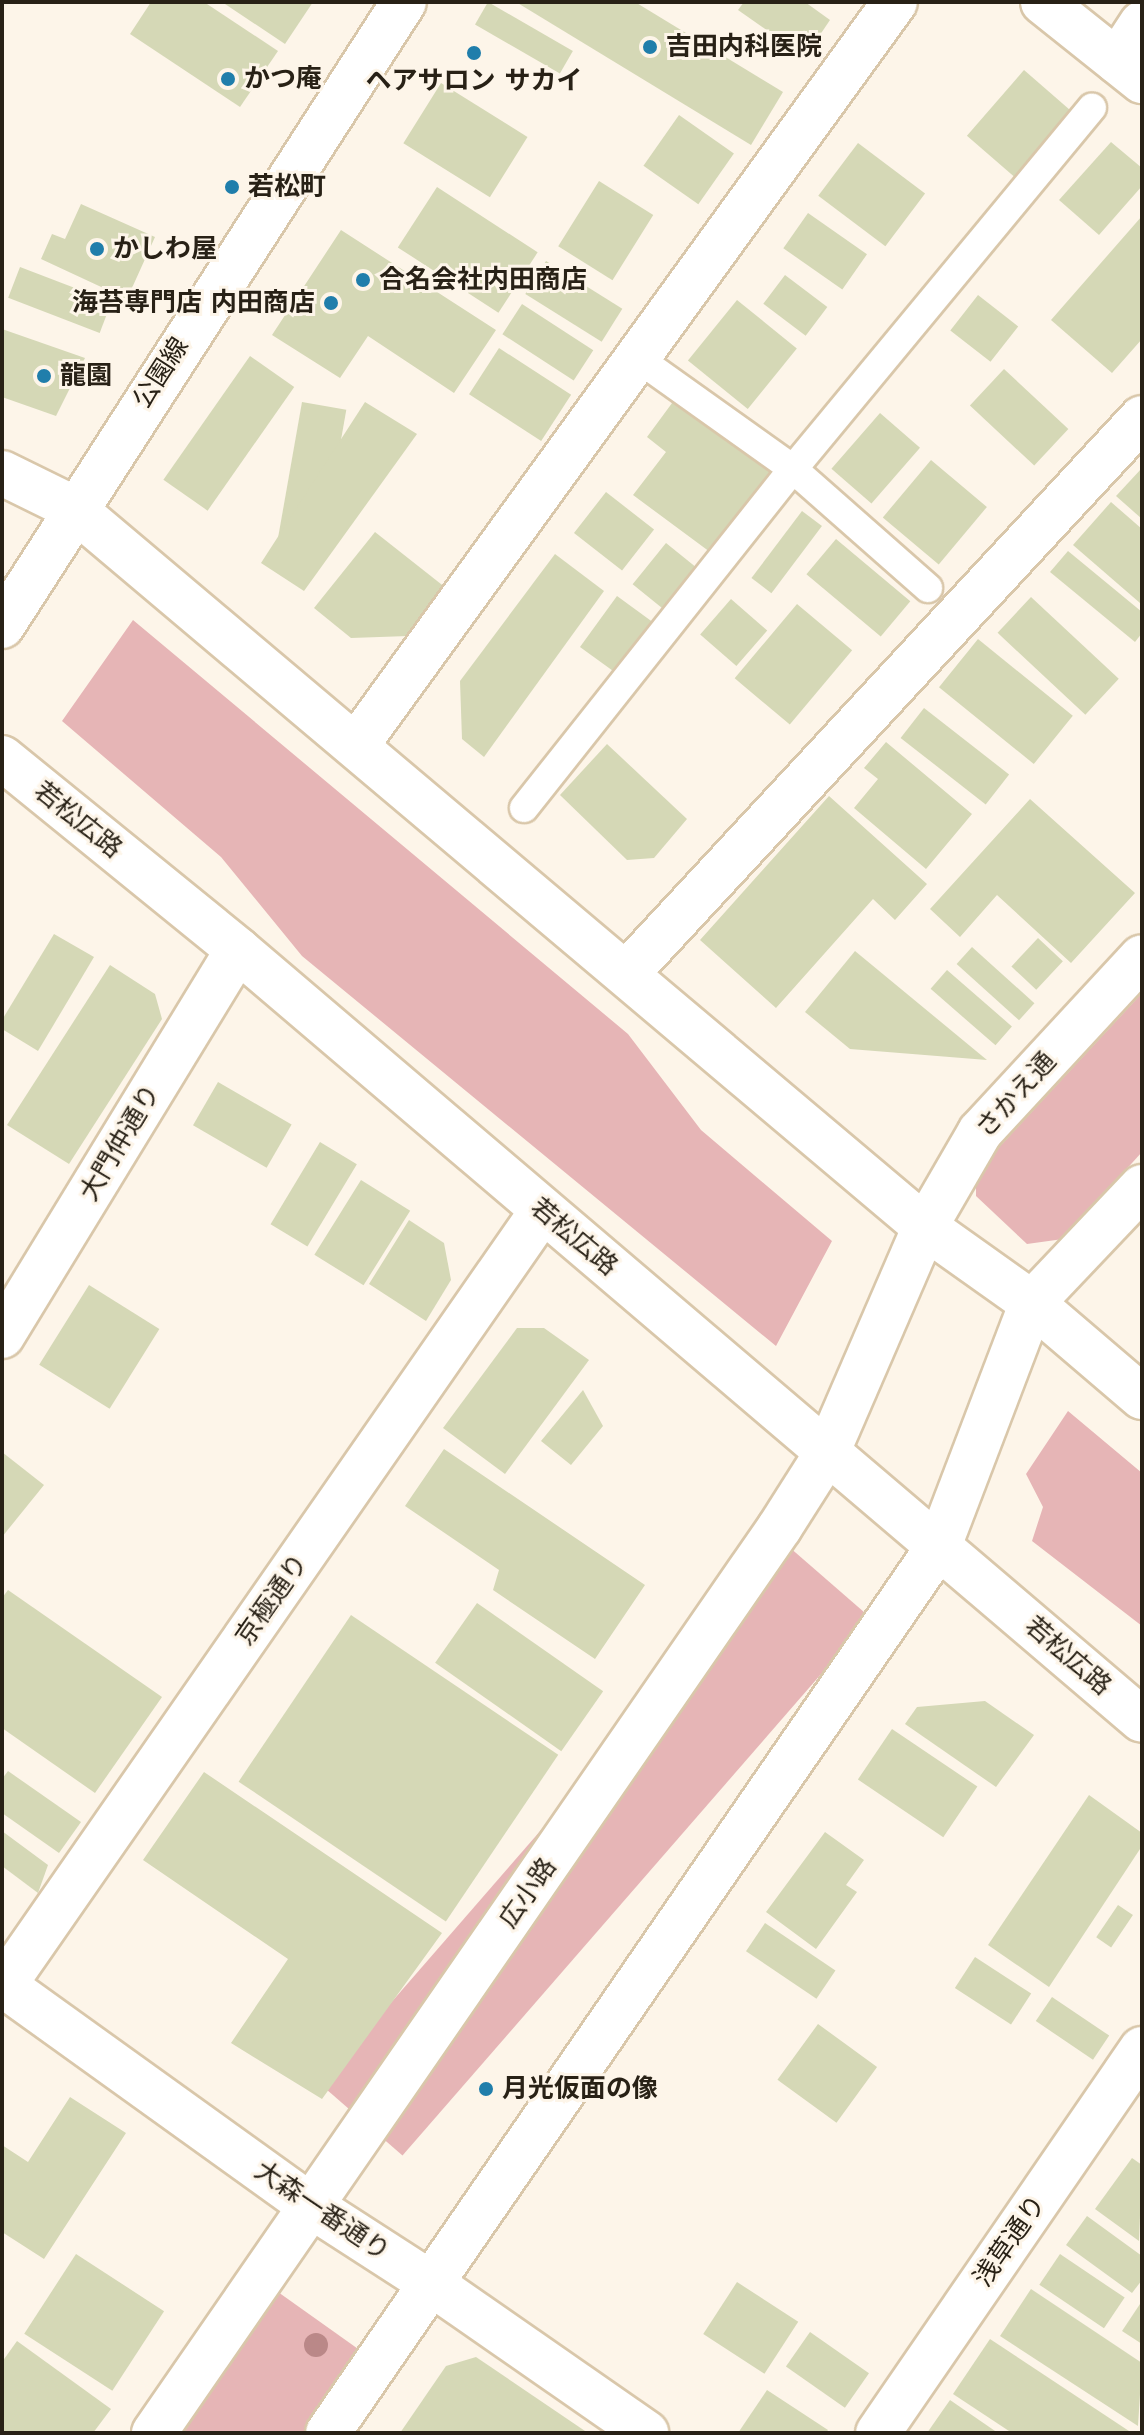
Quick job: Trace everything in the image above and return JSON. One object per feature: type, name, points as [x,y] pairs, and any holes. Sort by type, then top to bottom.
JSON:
[{"type":"street","name":"公園線","points":[[2,626],[73,508],[404,2]]},
{"type":"street","points":[[358,743],[895,2]]},
{"type":"street","points":[[1043,2],[1130,71],[1142,23]]},
{"type":"street","points":[[627,973],[1142,418]]},
{"type":"street","points":[[2,473],[73,508],[358,743],[925,1227],[1032,1303],[1142,1397]]},
{"type":"street","name":"若松広路","points":[[2,758],[238,950],[1142,1720]]},
{"type":"street","name":"大門仲通り","points":[[2,1336],[238,950]]},
{"type":"street","name":"さかえ通","points":[[876,1338],[925,1227],[980,1132],[1142,957]]},
{"type":"street","points":[[328,2433],[939,1546],[1032,1303],[1142,1187]]},
{"type":"street","name":"京極通り","points":[[3,1986],[542,1211]]},
{"type":"street","name":"広小路","points":[[154,2433],[827,1453],[876,1338]]},
{"type":"street","name":"大森一番通り","points":[[3,1986],[311,2206],[432,2284],[646,2433]]},
{"type":"street","name":"浅草通り","points":[[878,2433],[1142,2049]]},
{"type":"lane","points":[[524,808],[793,469],[1092,108]]},
{"type":"lane","points":[[636,357],[793,469],[928,588]]},
{"type":"shaded area","points":[[133,620],[628,1034],[701,1130],[832,1241],[776,1346],[302,956],[221,857],[62,721]]},
{"type":"shaded area","points":[[1142,993],[1142,1152],[1063,1239],[1027,1244],[976,1196],[976,1172]]},
{"type":"shaded area","points":[[1068,1411],[1142,1473],[1142,1626],[1032,1541],[1043,1507],[1026,1474]]},
{"type":"shaded area","points":[[788,1546],[870,1618],[402,2156],[320,2084]]},
{"type":"shaded area","points":[[278,2292],[361,2351],[305,2433],[181,2433]]},
{"type":"building","name":"かつ庵","points":[[151,2],[204,2],[278,51],[240,107],[130,34]]},
{"type":"building","points":[[222,2],[313,2],[285,44]]},
{"type":"building","points":[[488,2],[573,51],[560,74],[475,25]]},
{"type":"building","name":"吉田内科医院","points":[[516,2],[635,2],[783,92],[751,145]]},
{"type":"building","points":[[744,2],[805,2],[830,20],[805,57],[738,10]]},
{"type":"building","points":[[1024,70],[1078,117],[1021,183],[967,136]]},
{"type":"building","points":[[441,83],[528,137],[490,197],[403,143]]},
{"type":"building","points":[[679,115],[734,153],[698,204],[643,166]]},
{"type":"building","points":[[1111,142],[1142,168],[1142,186],[1099,235],[1059,200]]},
{"type":"building","points":[[858,143],[925,194],[885,246],[818,196]]},
{"type":"building","points":[[599,181],[653,215],[612,280],[558,246]]},
{"type":"building","points":[[437,187],[538,252],[498,313],[398,247]]},
{"type":"building","name":"かしわ屋","points":[[81,204],[155,237],[127,299],[41,259],[52,234],[65,239]]},
{"type":"building","points":[[808,213],[867,254],[842,290],[783,248]]},
{"type":"building","points":[[1142,216],[1142,339],[1112,373],[1051,320]]},
{"type":"building","name":"合名会社内田商店","points":[[341,230],[496,330],[454,393],[368,336],[340,378],[272,335]]},
{"type":"building","points":[[546,261],[622,309],[602,342],[525,294]]},
{"type":"building","points":[[20,267],[111,302],[100,333],[8,298]]},
{"type":"building","points":[[785,275],[827,307],[806,336],[763,304]]},
{"type":"building","points":[[978,295],[1018,326],[990,362],[950,330]]},
{"type":"building","points":[[737,300],[797,348],[748,409],[688,361]]},
{"type":"building","points":[[522,304],[593,350],[574,380],[502,334]]},
{"type":"building","points":[[2,329],[85,358],[56,416],[2,397]]},
{"type":"building","points":[[499,348],[571,395],[541,441],[469,394]]},
{"type":"building","points":[[250,356],[294,387],[208,511],[163,480]]},
{"type":"building","points":[[1004,369],[1068,429],[1034,466],[970,406]]},
{"type":"building","points":[[678,395],[774,468],[710,552],[633,495],[666,452],[647,437]]},
{"type":"building","points":[[302,402],[346,410],[321,552],[277,544]]},
{"type":"building","points":[[365,402],[417,434],[304,591],[261,563]]},
{"type":"building","points":[[880,413],[920,448],[871,504],[831,469]]},
{"type":"building","points":[[931,460],[987,507],[939,564],[883,517]]},
{"type":"building","points":[[1142,468],[1142,519],[1116,496]]},
{"type":"building","points":[[606,492],[654,530],[622,571],[574,533]]},
{"type":"building","points":[[1111,502],[1142,529],[1140,603],[1073,545]]},
{"type":"building","points":[[802,511],[822,526],[771,593],[751,578]]},
{"type":"building","points":[[375,532],[446,588],[408,636],[351,638],[314,608]]},
{"type":"building","points":[[836,539],[910,601],[881,637],[806,574]]},
{"type":"building","points":[[666,543],[698,569],[665,610],[633,584]]},
{"type":"building","points":[[1068,551],[1142,612],[1142,633],[1135,642],[1050,572]]},
{"type":"building","points":[[555,554],[604,591],[484,757],[462,739],[460,681]]},
{"type":"building","points":[[617,596],[655,624],[618,675],[580,647]]},
{"type":"building","points":[[1031,597],[1119,679],[1085,715],[998,633]]},
{"type":"building","points":[[731,599],[767,630],[736,666],[700,634]]},
{"type":"building","points":[[797,604],[852,650],[790,725],[735,678]]},
{"type":"building","points":[[978,639],[1073,716],[1034,764],[939,687]]},
{"type":"building","points":[[924,708],[1009,774],[986,804],[901,738]]},
{"type":"building","points":[[886,742],[972,814],[926,869],[854,808],[878,779],[864,768]]},
{"type":"building","points":[[607,744],[687,819],[654,858],[627,860],[560,795]]},
{"type":"building","points":[[829,796],[927,884],[895,920],[873,899],[776,1008],[700,940]]},
{"type":"building","points":[[1030,799],[1135,893],[1071,963],[997,895],[960,937],[930,909]]},
{"type":"building","points":[[54,934],[94,957],[38,1051],[2,1029],[2,1020]]},
{"type":"building","points":[[1038,938],[1063,961],[1036,990],[1011,967]]},
{"type":"building","points":[[972,947],[1034,1003],[1019,1020],[957,964]]},
{"type":"building","points":[[855,951],[987,1060],[850,1049],[805,1012]]},
{"type":"building","points":[[110,965],[155,994],[162,1019],[69,1164],[7,1125]]},
{"type":"building","points":[[947,970],[1012,1026],[996,1045],[931,989]]},
{"type":"building","points":[[218,1082],[292,1124],[267,1168],[193,1125]]},
{"type":"building","points":[[320,1142],[357,1164],[307,1246],[271,1224]]},
{"type":"building","points":[[361,1180],[410,1211],[364,1285],[314,1255]]},
{"type":"building","points":[[409,1220],[444,1243],[451,1280],[426,1321],[369,1284]]},
{"type":"building","points":[[89,1285],[159,1329],[110,1409],[39,1365]]},
{"type":"building","points":[[517,1328],[544,1328],[589,1360],[505,1474],[443,1428]]},
{"type":"building","points":[[583,1390],[603,1426],[571,1465],[541,1441]]},
{"type":"building","points":[[444,1449],[645,1585],[595,1659],[493,1590],[499,1570],[405,1506]]},
{"type":"building","points":[[2,1452],[44,1485],[2,1537]]},
{"type":"building","points":[[8,1590],[162,1697],[95,1793],[2,1728],[2,1598]]},
{"type":"building","points":[[477,1603],[603,1691],[561,1751],[435,1663]]},
{"type":"building","points":[[351,1615],[558,1755],[446,1921],[239,1782]]},
{"type":"building","points":[[985,1701],[1034,1735],[996,1787],[905,1724],[917,1707]]},
{"type":"building","points":[[892,1729],[977,1787],[943,1837],[858,1780]]},
{"type":"building","points":[[8,1771],[81,1822],[59,1853],[2,1813],[2,1779]]},
{"type":"building","points":[[204,1772],[442,1933],[322,2099],[231,2043],[288,1959],[143,1860]]},
{"type":"building","points":[[1089,1795],[1142,1833],[1142,1846],[1049,1987],[988,1945]]},
{"type":"building","points":[[2,1831],[48,1865],[38,1893],[2,1866]]},
{"type":"building","points":[[825,1832],[864,1860],[846,1885],[857,1892],[816,1949],[766,1912]]},
{"type":"building","points":[[1118,1905],[1133,1915],[1111,1947],[1096,1937]]},
{"type":"building","points":[[765,1923],[835,1971],[816,1999],[746,1951]]},
{"type":"building","points":[[975,1957],[1031,1993],[1011,2025],[955,1988]]},
{"type":"building","points":[[1052,1997],[1109,2036],[1093,2060],[1036,2021]]},
{"type":"building","points":[[818,2024],[877,2067],[837,2123],[777,2080]]},
{"type":"building","points":[[70,2097],[126,2133],[44,2259],[2,2232],[2,2145],[28,2162]]},
{"type":"building","points":[[1132,2158],[1142,2165],[1139,2241],[1095,2209]]},
{"type":"building","points":[[1087,2216],[1142,2256],[1142,2280],[1132,2293],[1066,2245]]},
{"type":"building","points":[[76,2254],[164,2311],[112,2391],[24,2334]]},
{"type":"building","points":[[1060,2254],[1125,2298],[1104,2328],[1039,2285]]},
{"type":"building","points":[[737,2282],[798,2322],[764,2374],[703,2334]]},
{"type":"building","points":[[1031,2289],[1142,2363],[1138,2426],[1000,2336]]},
{"type":"building","points":[[1142,2301],[1142,2344],[1122,2331]]},
{"type":"building","points":[[810,2332],[869,2373],[845,2408],[786,2366]]},
{"type":"building","points":[[990,2339],[1132,2433],[1012,2433],[953,2394]]},
{"type":"building","points":[[17,2341],[111,2409],[93,2433],[2,2433],[2,2362]]},
{"type":"building","points":[[476,2357],[588,2433],[400,2433],[446,2366]]},
{"type":"building","points":[[767,2390],[828,2430],[826,2433],[738,2433]]},
{"type":"building","points":[[950,2400],[998,2433],[927,2433]]},
{"type":"place","name":"吉田内科医院","points":[[650,47]]},
{"type":"place","name":"ヘアサロン サカイ","points":[[474,53]]},
{"type":"place","name":"かつ庵","points":[[228,79]]},
{"type":"place","name":"若松町","points":[[232,187]]},
{"type":"place","name":"かしわ屋","points":[[97,249]]},
{"type":"place","name":"合名会社内田商店","points":[[363,280]]},
{"type":"place","name":"海苔専門店 内田商店","points":[[331,303]]},
{"type":"place","name":"龍園","points":[[44,376]]},
{"type":"place","name":"月光仮面の像","points":[[486,2089]]}]
